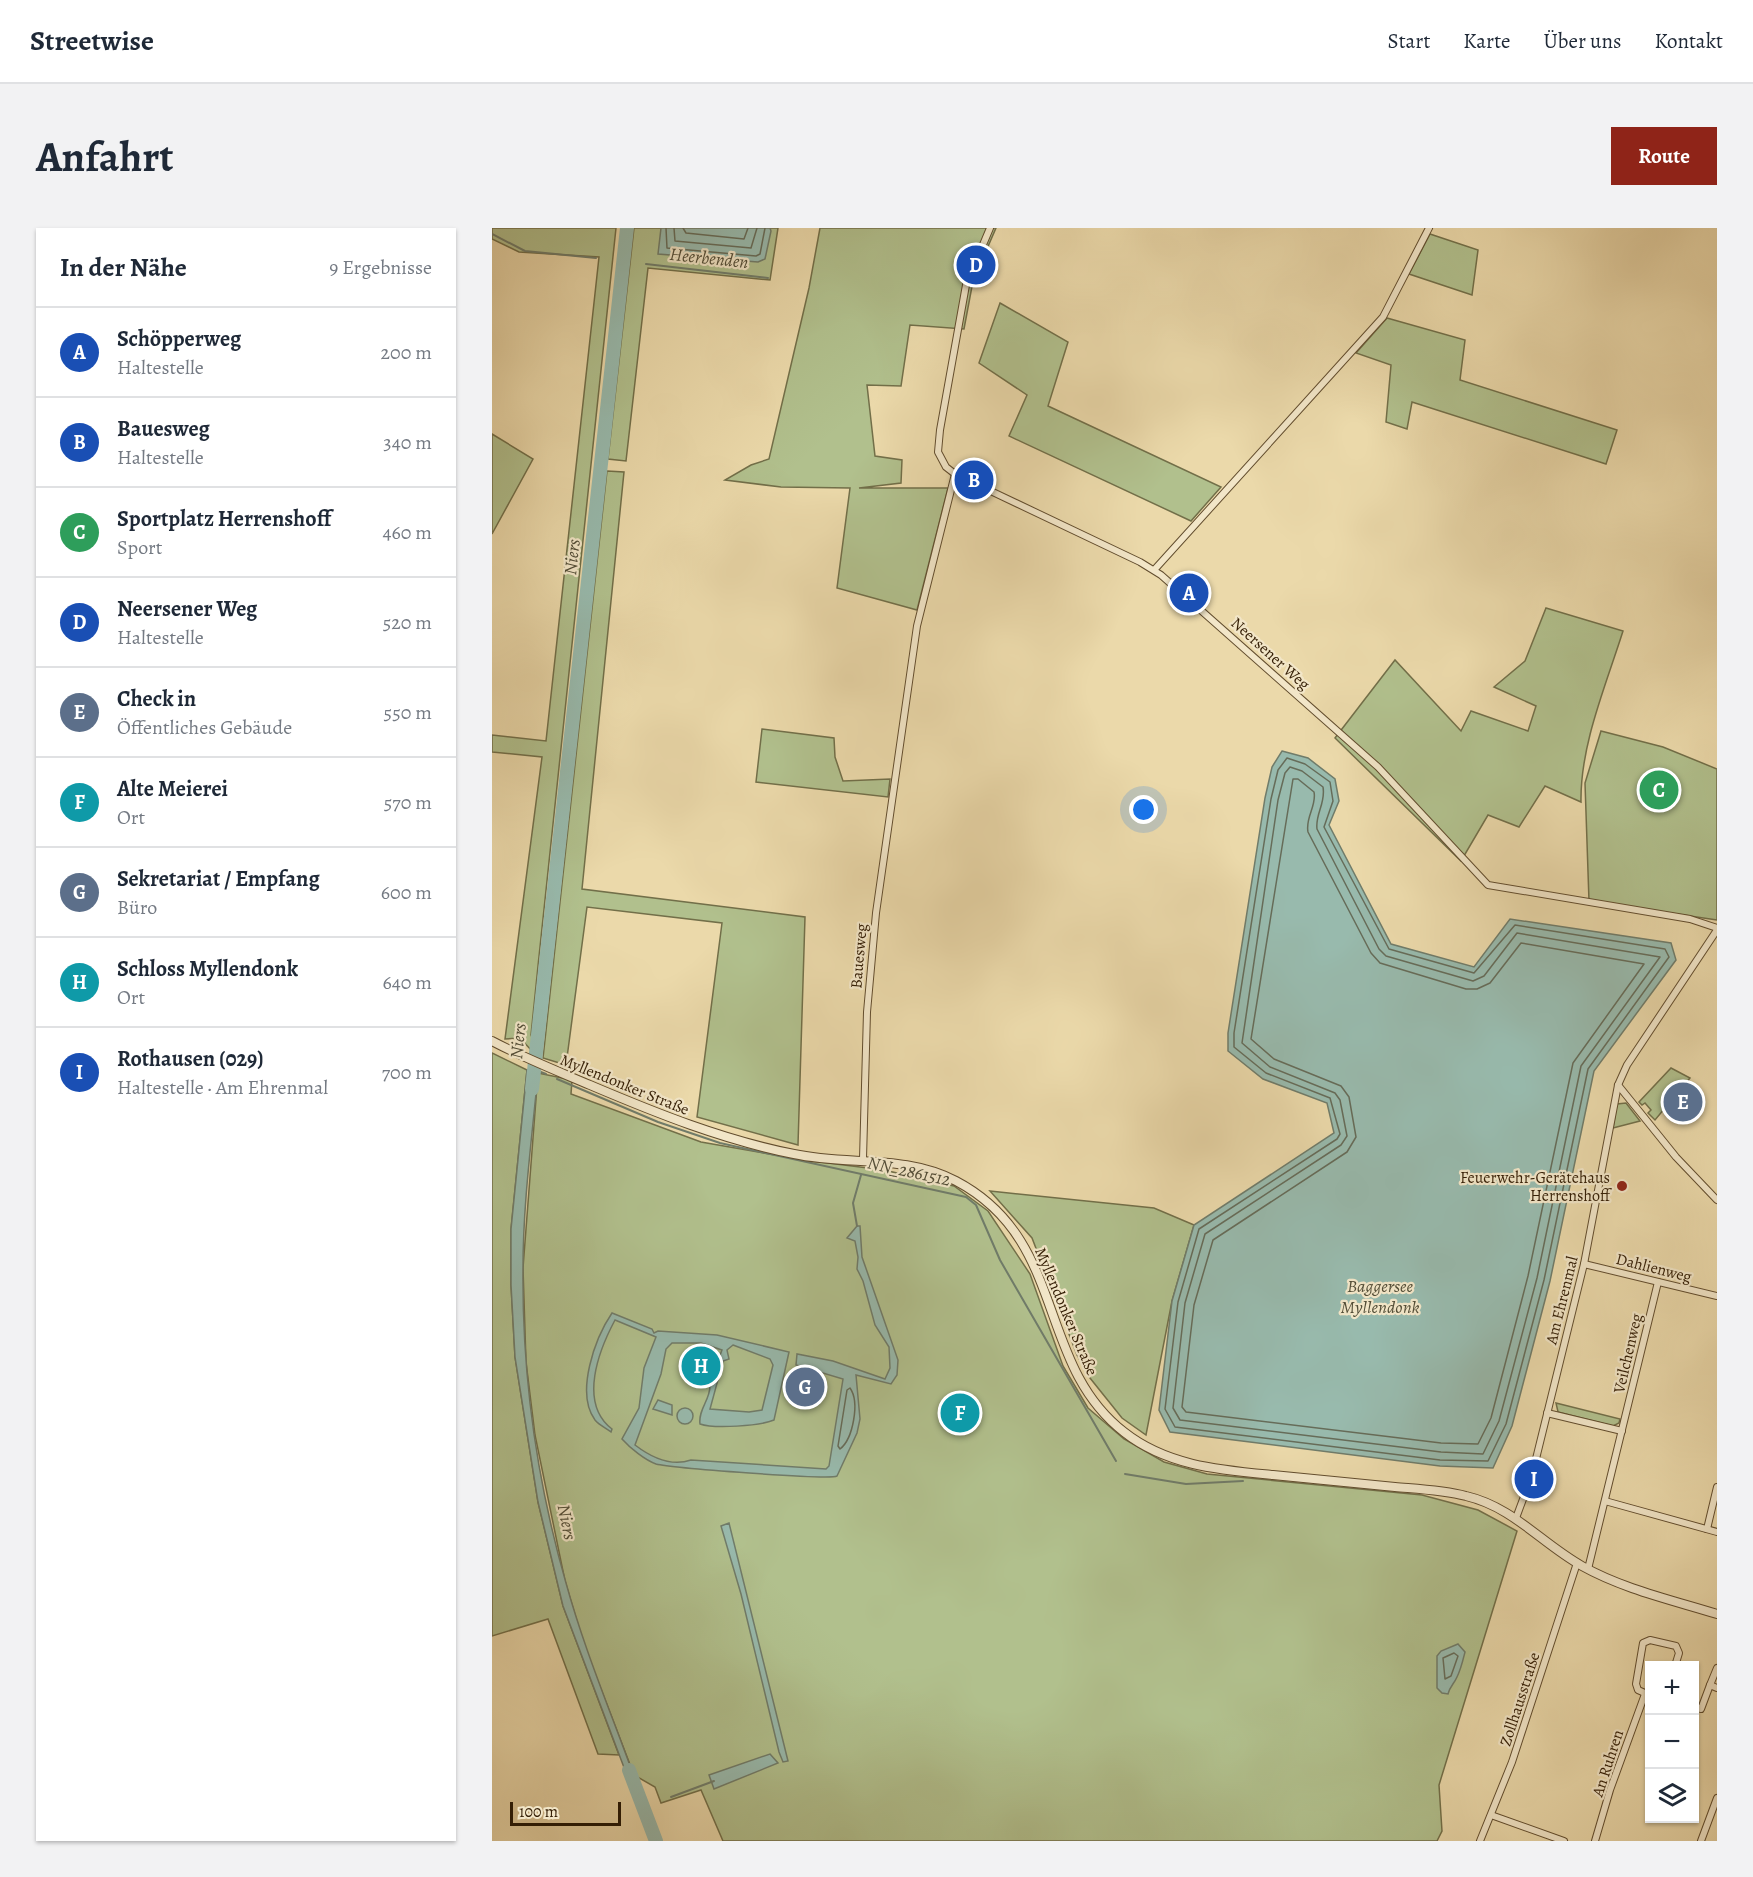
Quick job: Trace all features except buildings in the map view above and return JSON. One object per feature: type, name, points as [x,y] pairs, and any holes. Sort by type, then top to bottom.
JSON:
[{"type":"street","name":"Neersener Weg","points":[[990,228],[966,285],[940,430],[938,452],[946,467],[955,474],[1155,569],[1378,767],[1488,885],[1690,919],[1717,929]]},
{"type":"street","points":[[1155,569],[1383,317],[1429,228]]},
{"type":"street","name":"Bauesweg","points":[[863,1159],[867,1012],[876,913],[917,626],[955,474]]},
{"type":"street","name":"Am Ehrenmal","points":[[1516,1518],[1527,1490],[1584,1264],[1618,1085],[1627,1065],[1717,929]]},
{"type":"street","name":"Myllendonker Straße","points":[[492,1041],[642,1107],[717,1134],[793,1154],[863,1159],[915,1166],[949,1178],[977,1194],[1004,1218],[1026,1247],[1036,1267],[1067,1353],[1082,1384],[1110,1420],[1147,1447],[1180,1462],[1206,1468],[1464,1495],[1490,1504],[1516,1518],[1588,1569],[1717,1614]]},
{"type":"street","points":[[1618,1085],[1676,1157],[1717,1200]]},
{"type":"street","name":"Dahlienweg","points":[[1584,1264],[1717,1296]]},
{"type":"street","name":"Veilchenweg","points":[[1588,1569],[1658,1282]]},
{"type":"street","points":[[1547,1413],[1622,1431]]},
{"type":"street","points":[[1707,1529],[1717,1487]]},
{"type":"street","points":[[1605,1501],[1717,1532]]},
{"type":"street","name":"Zollhausstraße","points":[[1480,1841],[1512,1762],[1577,1563]]},
{"type":"street","name":"An Ruhren","points":[[1645,1693],[1638,1690],[1636,1680],[1645,1642],[1653,1640],[1676,1646],[1679,1653],[1676,1661]]},
{"type":"street","points":[[1699,1708],[1701,1709],[1717,1668]]},
{"type":"street","points":[[1710,1685],[1717,1688]]},
{"type":"street","name":"An Ruhren","points":[[1595,1841],[1610,1790],[1645,1702]]},
{"type":"street","points":[[1701,1841],[1717,1798]]},
{"type":"street","points":[[1491,1815],[1564,1841]]},
{"type":"green space","points":[[492,228],[616,228],[531,1035],[534,1043],[531,1050],[520,1038],[505,1039],[542,757],[492,752],[492,735],[546,741],[599,257],[519,252],[492,239]]},
{"type":"green space","points":[[634,228],[778,228],[770,280],[648,268],[626,461],[608,459]]},
{"type":"green space","points":[[820,228],[996,228],[973,281],[964,329],[910,325],[901,386],[867,385],[875,456],[902,460],[901,483],[859,488],[948,488],[917,610],[837,588],[850,488],[781,487],[725,480],[751,465],[769,459],[809,288]]},
{"type":"green space","points":[[1430,234],[1478,250],[1472,295],[1409,274]]},
{"type":"green space","points":[[1000,303],[1068,342],[1048,406],[1221,487],[1191,521],[1009,436],[1027,395],[979,363]]},
{"type":"green space","points":[[1387,318],[1465,340],[1460,380],[1617,430],[1606,464],[1412,402],[1407,429],[1386,422],[1391,365],[1356,353]]},
{"type":"green space","points":[[492,434],[533,459],[492,534]]},
{"type":"green space","points":[[607,471],[624,472],[582,889],[805,917],[798,1145],[697,1117],[722,923],[587,907],[566,1065],[543,1058]]},
{"type":"green space","points":[[1546,608],[1623,631],[1589,737],[1581,802],[1545,786],[1519,827],[1488,815],[1461,861],[1335,738],[1395,660],[1461,731],[1471,711],[1528,731],[1536,706],[1494,687],[1525,661]]},
{"type":"green space","points":[[762,729],[834,738],[835,757],[843,781],[890,779],[888,797],[756,782]]},
{"type":"green space","points":[[1601,731],[1663,747],[1717,769],[1717,920],[1589,901],[1585,783]]},
{"type":"green space","points":[[492,1053],[527,1070],[511,1229],[511,1285],[515,1357],[538,1502],[563,1606],[619,1755],[598,1754],[548,1619],[492,1636]]},
{"type":"green space","points":[[1671,1068],[1690,1078],[1655,1120],[1648,1113],[1651,1110],[1645,1103],[1642,1105],[1639,1102]]},
{"type":"green space","points":[[538,1073],[572,1080],[571,1094],[701,1142],[804,1160],[884,1170],[954,1186],[988,1211],[1030,1274],[1063,1366],[1088,1408],[1124,1439],[1164,1462],[1207,1474],[1422,1495],[1478,1510],[1517,1531],[1439,1785],[1442,1831],[1437,1841],[723,1841],[701,1790],[661,1803],[655,1787],[634,1775],[584,1645],[565,1581],[535,1435],[526,1362],[523,1268]]},
{"type":"green space","points":[[1626,1103],[1640,1121],[1613,1128],[1617,1104]]},
{"type":"green space","points":[[990,1191],[1154,1208],[1194,1225],[1172,1301],[1146,1435],[1122,1418],[1090,1378],[1077,1355],[1032,1238]]},
{"type":"green space","points":[[1556,1403],[1620,1419],[1619,1423],[1613,1426],[1558,1412]]},
{"type":"water","points":[[661,228],[770,228],[771,231],[765,259],[758,262],[658,254]]},
{"type":"water","name":"Baggersee Myllendonk","points":[[1282,751],[1308,758],[1335,779],[1339,801],[1329,825],[1391,944],[1474,967],[1510,919],[1671,943],[1676,960],[1594,1071],[1550,1281],[1512,1426],[1493,1468],[1440,1466],[1170,1432],[1159,1410],[1172,1301],[1194,1225],[1334,1133],[1327,1103],[1263,1079],[1228,1051],[1228,1033],[1265,798],[1272,767]]},
{"type":"water","points":[[527,1070],[538,1073],[523,1244],[525,1347],[533,1427],[547,1506],[566,1583],[590,1659],[637,1785],[631,1786],[563,1606],[538,1502],[515,1357],[511,1229]]},
{"type":"water","points":[[857,1226],[860,1226],[862,1257],[898,1360],[897,1375],[891,1384],[856,1375],[860,1419],[857,1433],[837,1476],[780,1475],[656,1464],[633,1450],[622,1439],[639,1408],[644,1368],[656,1337],[615,1320],[598,1361],[594,1391],[596,1405],[602,1418],[612,1429],[611,1432],[595,1420],[589,1409],[587,1381],[599,1336],[612,1313],[652,1329],[654,1333],[658,1331],[717,1335],[789,1352],[774,1420],[737,1426],[700,1424],[708,1396],[711,1371],[715,1368],[722,1350],[701,1343],[672,1343],[666,1349],[661,1374],[635,1445],[648,1454],[669,1462],[691,1460],[826,1469],[829,1466],[843,1379],[796,1365],[797,1354],[833,1361],[885,1379],[890,1368],[889,1347],[875,1325],[863,1281],[857,1269],[858,1257],[855,1241],[847,1238]],"holes":[[[733,1345],[770,1359],[773,1365],[762,1410],[749,1412],[710,1409],[723,1361],[729,1359],[727,1350]]]},
{"type":"water","points":[[658,1400],[672,1405],[672,1415],[653,1409]]},
{"type":"water","points":[[682,1408],[688,1408],[693,1416],[691,1422],[682,1424],[677,1419],[677,1413]]},
{"type":"water","points":[[729,1523],[788,1761],[783,1762],[779,1752],[741,1594],[721,1526]]},
{"type":"water","points":[[1458,1644],[1465,1652],[1461,1668],[1448,1694],[1442,1693],[1437,1688],[1437,1656],[1441,1651]]},
{"type":"water","points":[[770,1754],[778,1763],[714,1789],[709,1775]]},
{"type":"waterway","name":"Niers","points":[[532,1089],[627,228]]},
{"type":"waterway","points":[[492,234],[525,251],[596,258]]},
{"type":"waterway","name":"Heerbenden","points":[[646,264],[768,278]]},
{"type":"waterway","name":"NN_2861512","points":[[533,1069],[546,1074]]},
{"type":"waterway","name":"NN_2861512","points":[[557,1079],[658,1122],[720,1143],[966,1197],[976,1205],[1000,1260],[1116,1461]]},
{"type":"waterway","points":[[857,1226],[853,1203],[861,1175]]},
{"type":"waterway","name":"NN_2861512","points":[[1125,1474],[1186,1484],[1243,1481]]},
{"type":"waterway","name":"Niers","points":[[629,1770],[656,1841]]},
{"type":"waterway","points":[[671,1797],[714,1781]]},
{"type":"place","name":"Neersener Weg","points":[[976,265]]},
{"type":"place","name":"Bauesweg","points":[[974,480]]},
{"type":"place","name":"Schöpperweg","points":[[1189,593]]},
{"type":"place","name":"Sportplatz Herrenshoff","points":[[1659,790]]},
{"type":"place","name":"Check in","points":[[1683,1102]]},
{"type":"place","name":"Feuerwehr-Gerätehaus Herrenshoff","points":[[1622,1186]]},
{"type":"place","name":"Schloss Myllendonk","points":[[701,1366]]},
{"type":"place","name":"Sekretariat / Empfang","points":[[805,1387]]},
{"type":"place","name":"Alte Meierei","points":[[960,1413]]},
{"type":"place","name":"Rothausen (029)","points":[[1534,1479]]}]
